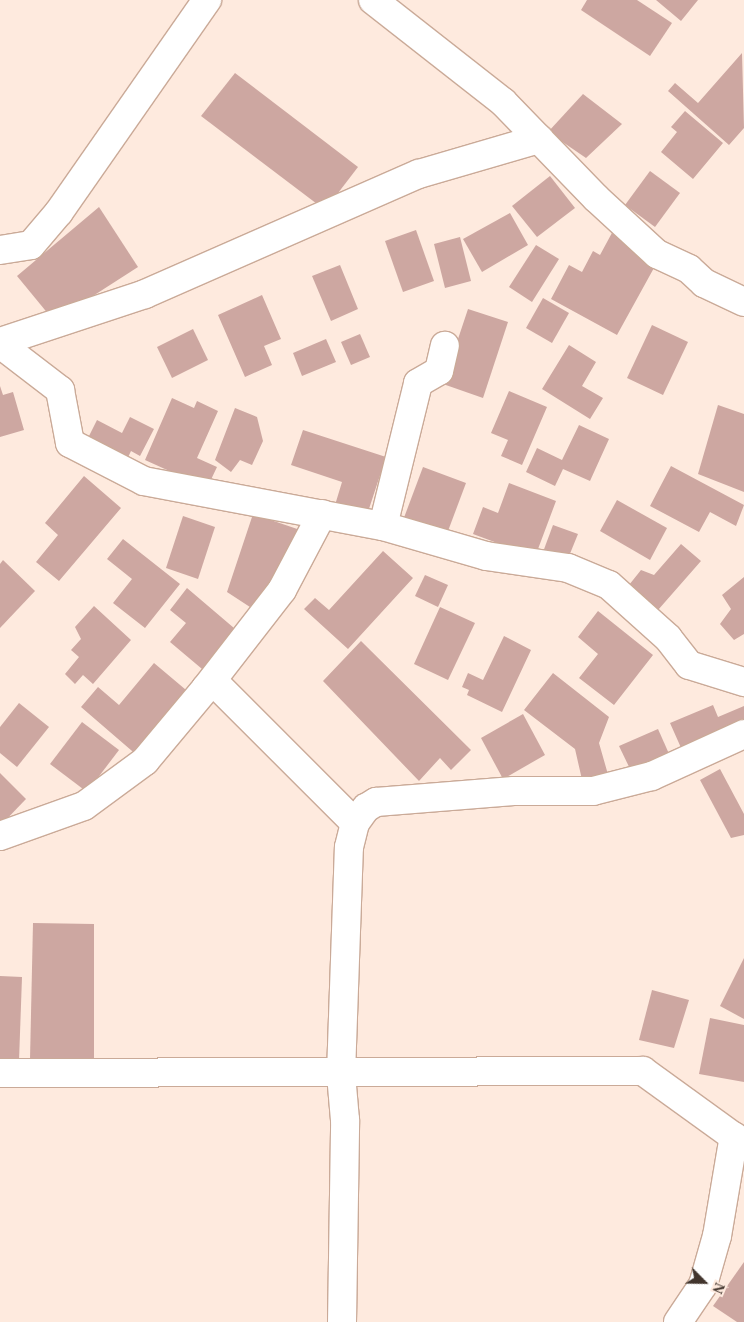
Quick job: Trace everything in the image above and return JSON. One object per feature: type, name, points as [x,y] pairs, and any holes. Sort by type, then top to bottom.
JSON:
[{"type":"street","points":[[0,250],[31,245],[59,212],[207,0]]},
{"type":"street","points":[[372,0],[503,102],[621,222],[658,254],[689,270],[704,283],[744,302]]},
{"type":"street","points":[[0,343],[145,294],[419,174],[539,139]]},
{"type":"street","points":[[0,343],[60,390],[70,443],[144,481],[383,526],[486,556],[568,568],[609,585],[668,638],[689,665],[744,682]]},
{"type":"street","points":[[383,526],[418,383],[439,371],[445,346]]},
{"type":"street","points":[[0,836],[84,806],[145,761],[206,688],[282,590],[322,514]]},
{"type":"street","points":[[206,688],[217,685],[235,701],[355,823]]},
{"type":"street","points":[[342,1322],[345,1120],[341,1074],[349,847],[355,823],[366,808],[376,802],[514,790],[593,790],[652,776],[744,734]]},
{"type":"street","points":[[0,1073],[341,1074],[643,1071],[739,1140],[717,1236],[703,1285],[678,1322]]},
{"type":"building","points":[[587,0],[637,0],[672,23],[650,56],[581,10]]},
{"type":"building","points":[[656,0],[698,0],[681,21]]},
{"type":"building","points":[[742,53],[744,128],[729,145],[668,91],[675,83],[698,103]]},
{"type":"building","points":[[235,73],[358,167],[325,210],[201,116]]},
{"type":"building","points":[[583,94],[622,124],[586,158],[548,132]]},
{"type":"building","points":[[685,111],[723,143],[693,179],[661,152],[677,132],[671,127]]},
{"type":"building","points":[[650,171],[680,193],[655,227],[625,205]]},
{"type":"building","points":[[550,176],[575,208],[537,237],[512,206]]},
{"type":"building","points":[[99,207],[138,267],[54,321],[17,276]]},
{"type":"building","points":[[510,213],[528,245],[482,272],[463,239]]},
{"type":"building","points":[[416,230],[434,281],[403,292],[385,241]]},
{"type":"building","points":[[613,231],[660,257],[617,335],[551,299],[569,265],[582,272],[593,251],[600,255]]},
{"type":"building","points":[[460,237],[471,281],[445,288],[434,244]]},
{"type":"building","points":[[536,245],[559,259],[532,302],[509,287]]},
{"type":"building","points":[[340,265],[358,309],[331,321],[312,276]]},
{"type":"building","points":[[262,295],[281,339],[264,346],[272,365],[245,377],[218,315]]},
{"type":"building","points":[[543,298],[569,313],[552,343],[526,328]]},
{"type":"building","points":[[468,309],[508,322],[483,398],[443,384]]},
{"type":"building","points":[[652,325],[688,342],[663,395],[627,378]]},
{"type":"building","points":[[193,329],[208,360],[172,378],[157,347]]},
{"type":"building","points":[[360,334],[370,357],[351,365],[341,342]]},
{"type":"building","points":[[326,339],[336,362],[302,376],[293,353]]},
{"type":"building","points":[[569,345],[596,362],[582,386],[603,398],[590,419],[542,389]]},
{"type":"building","points":[[0,386],[3,395],[13,392],[24,430],[0,437]]},
{"type":"building","points":[[509,391],[547,407],[522,465],[501,456],[508,440],[491,433]]},
{"type":"building","points":[[172,398],[194,408],[197,401],[218,411],[197,458],[217,467],[207,488],[145,460]]},
{"type":"building","points":[[718,405],[744,414],[744,492],[698,474]]},
{"type":"building","points":[[235,408],[257,417],[263,441],[252,465],[240,460],[231,472],[215,460]]},
{"type":"building","points":[[130,417],[154,429],[140,456],[131,451],[123,468],[83,448],[97,420],[122,433]]},
{"type":"building","points":[[579,425],[609,439],[590,481],[563,469],[555,486],[526,472],[537,448],[562,460]]},
{"type":"building","points":[[303,430],[386,457],[367,515],[335,505],[342,482],[291,465]]},
{"type":"building","points":[[671,466],[744,505],[736,526],[710,512],[699,532],[650,506]]},
{"type":"building","points":[[423,467],[466,483],[445,539],[402,523]]},
{"type":"building","points":[[84,476],[121,508],[59,581],[36,562],[58,535],[45,523]]},
{"type":"building","points":[[509,483],[556,501],[535,557],[473,534],[483,507],[498,513]]},
{"type":"building","points":[[617,500],[667,528],[650,560],[600,531]]},
{"type":"building","points":[[253,514],[306,532],[253,609],[227,592]]},
{"type":"building","points":[[183,516],[215,527],[198,579],[166,568]]},
{"type":"building","points":[[553,525],[578,534],[567,561],[543,552]]},
{"type":"building","points":[[123,539],[180,584],[145,628],[113,603],[132,579],[107,559]]},
{"type":"building","points":[[681,544],[701,561],[658,610],[629,585],[641,570],[654,575]]},
{"type":"building","points":[[383,551],[413,578],[348,649],[304,609],[315,598],[329,610]]},
{"type":"building","points":[[3,560],[35,591],[0,628],[0,564]]},
{"type":"building","points":[[425,575],[448,585],[438,607],[415,596]]},
{"type":"building","points":[[744,577],[744,634],[734,640],[720,624],[731,609],[722,595]]},
{"type":"building","points":[[187,588],[241,634],[208,674],[170,642],[186,623],[170,610]]},
{"type":"building","points":[[94,606],[131,640],[93,684],[83,675],[75,684],[65,674],[79,657],[71,650],[81,639],[75,627]]},
{"type":"building","points":[[440,607],[475,623],[448,680],[414,664]]},
{"type":"building","points":[[598,611],[653,655],[614,705],[579,678],[598,654],[578,637]]},
{"type":"building","points":[[504,636],[531,650],[502,712],[467,695],[469,690],[462,687],[468,673],[483,680]]},
{"type":"building","points":[[361,641],[471,750],[451,770],[440,758],[419,781],[323,681]]},
{"type":"building","points":[[154,663],[192,695],[139,757],[81,707],[98,687],[119,705]]},
{"type":"building","points":[[553,673],[609,717],[599,743],[609,778],[583,784],[575,749],[524,710]]},
{"type":"building","points":[[19,703],[49,727],[17,767],[0,753],[0,727]]},
{"type":"building","points":[[713,705],[718,717],[744,706],[744,728],[686,759],[670,723]]},
{"type":"building","points":[[523,714],[545,755],[503,779],[481,738]]},
{"type":"building","points":[[82,722],[119,750],[87,792],[50,764]]},
{"type":"building","points":[[658,729],[670,756],[632,773],[619,746]]},
{"type":"building","points":[[720,769],[744,814],[744,835],[731,838],[700,780]]},
{"type":"building","points":[[0,773],[26,799],[0,826]]},
{"type":"building","points":[[33,923],[94,924],[94,1060],[30,1060]]},
{"type":"building","points":[[744,958],[744,1019],[720,1006]]},
{"type":"building","points":[[0,976],[22,977],[19,1061],[0,1060]]},
{"type":"building","points":[[652,990],[689,1000],[674,1048],[639,1040]]},
{"type":"building","points":[[710,1018],[744,1025],[744,1082],[699,1074]]},
{"type":"building","points":[[744,1262],[744,1322],[737,1322],[713,1306]]}]
